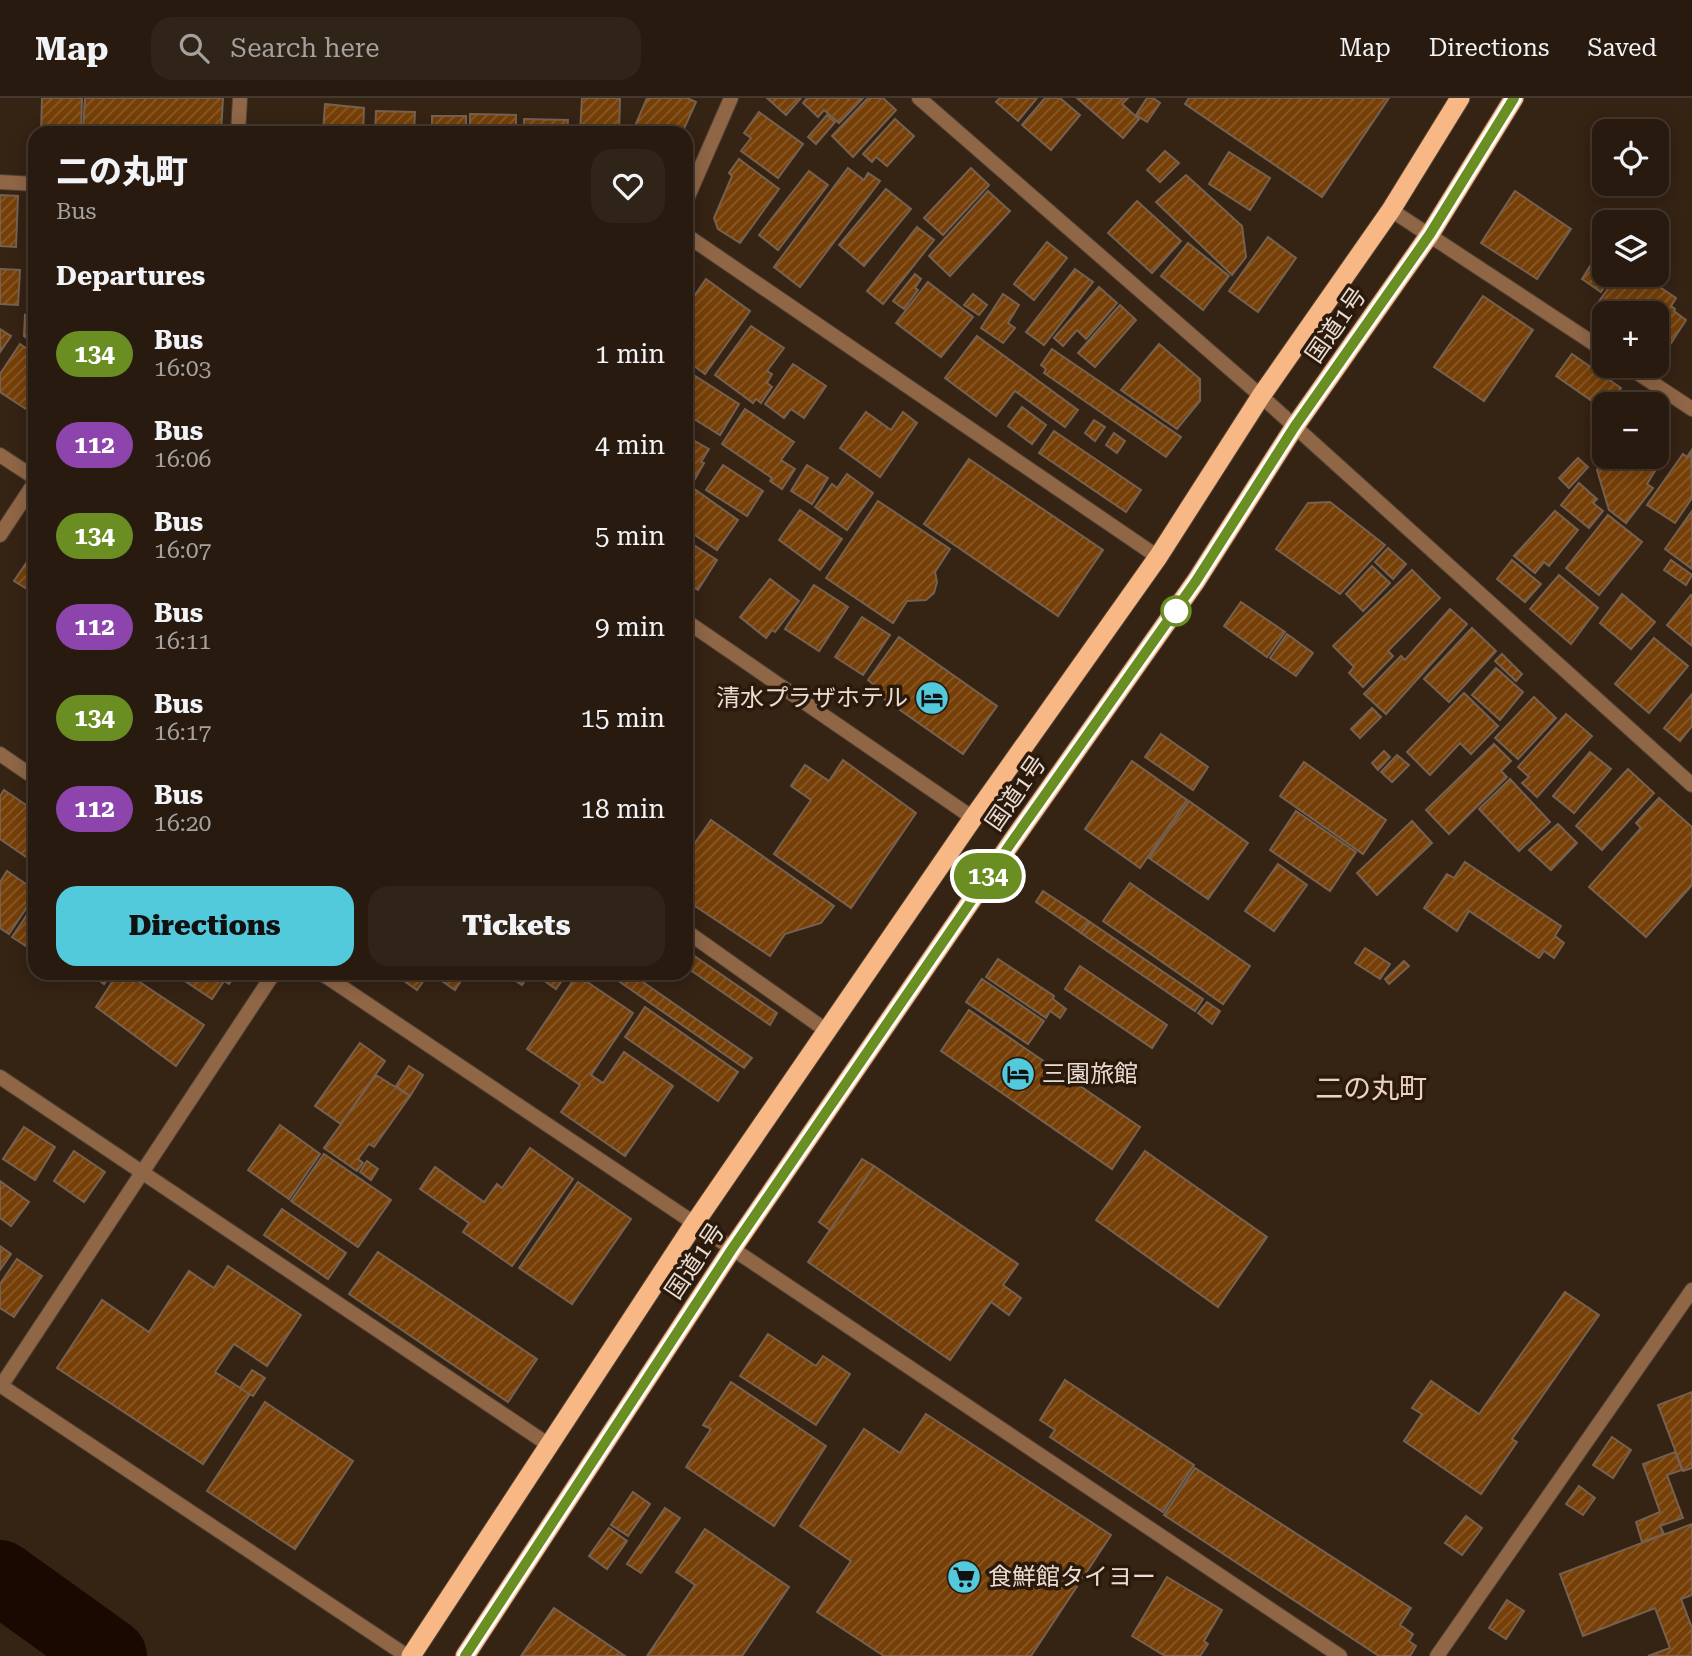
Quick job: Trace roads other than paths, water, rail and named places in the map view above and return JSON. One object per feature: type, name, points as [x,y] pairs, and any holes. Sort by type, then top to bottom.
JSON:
[{"type":"highway","name":"国道1号","points":[[409,1656],[694,1224],[973,818],[1158,557],[1261,396],[1391,210],[1460,98]]},
{"type":"highway","name":"国道1号","points":[[465,1656],[732,1249],[1011,843],[1196,581],[1295,426],[1430,234],[1514,98]]},
{"type":"street","points":[[238,126],[240,98]]},
{"type":"street","points":[[693,185],[731,98]]},
{"type":"street","points":[[919,98],[1295,426],[1692,785]]},
{"type":"street","points":[[0,182],[28,184]]},
{"type":"street","points":[[1391,210],[1592,342]]},
{"type":"street","points":[[693,240],[1158,557]]},
{"type":"street","points":[[1645,378],[1692,410]]},
{"type":"street","points":[[0,455],[28,475]]},
{"type":"street","points":[[0,535],[28,491]]},
{"type":"street","points":[[693,626],[973,818]]},
{"type":"street","points":[[0,754],[28,773]]},
{"type":"street","points":[[693,936],[827,1031]]},
{"type":"street","points":[[269,980],[1,1385],[409,1656]]},
{"type":"street","points":[[331,980],[1340,1656]]},
{"type":"street","points":[[0,1077],[549,1445]]},
{"type":"street","points":[[1437,1656],[1692,1290]]},
{"type":"waterway","points":[[0,1577],[110,1656]]},
{"type":"place","name":"清水プラザホテル","points":[[932,698]]},
{"type":"place","name":"三園旅館","points":[[1018,1074]]},
{"type":"place","name":"食鮮館タイヨー","points":[[964,1577]]},
{"type":"district","name":"二の丸町","points":[[1371,1088]]}]
